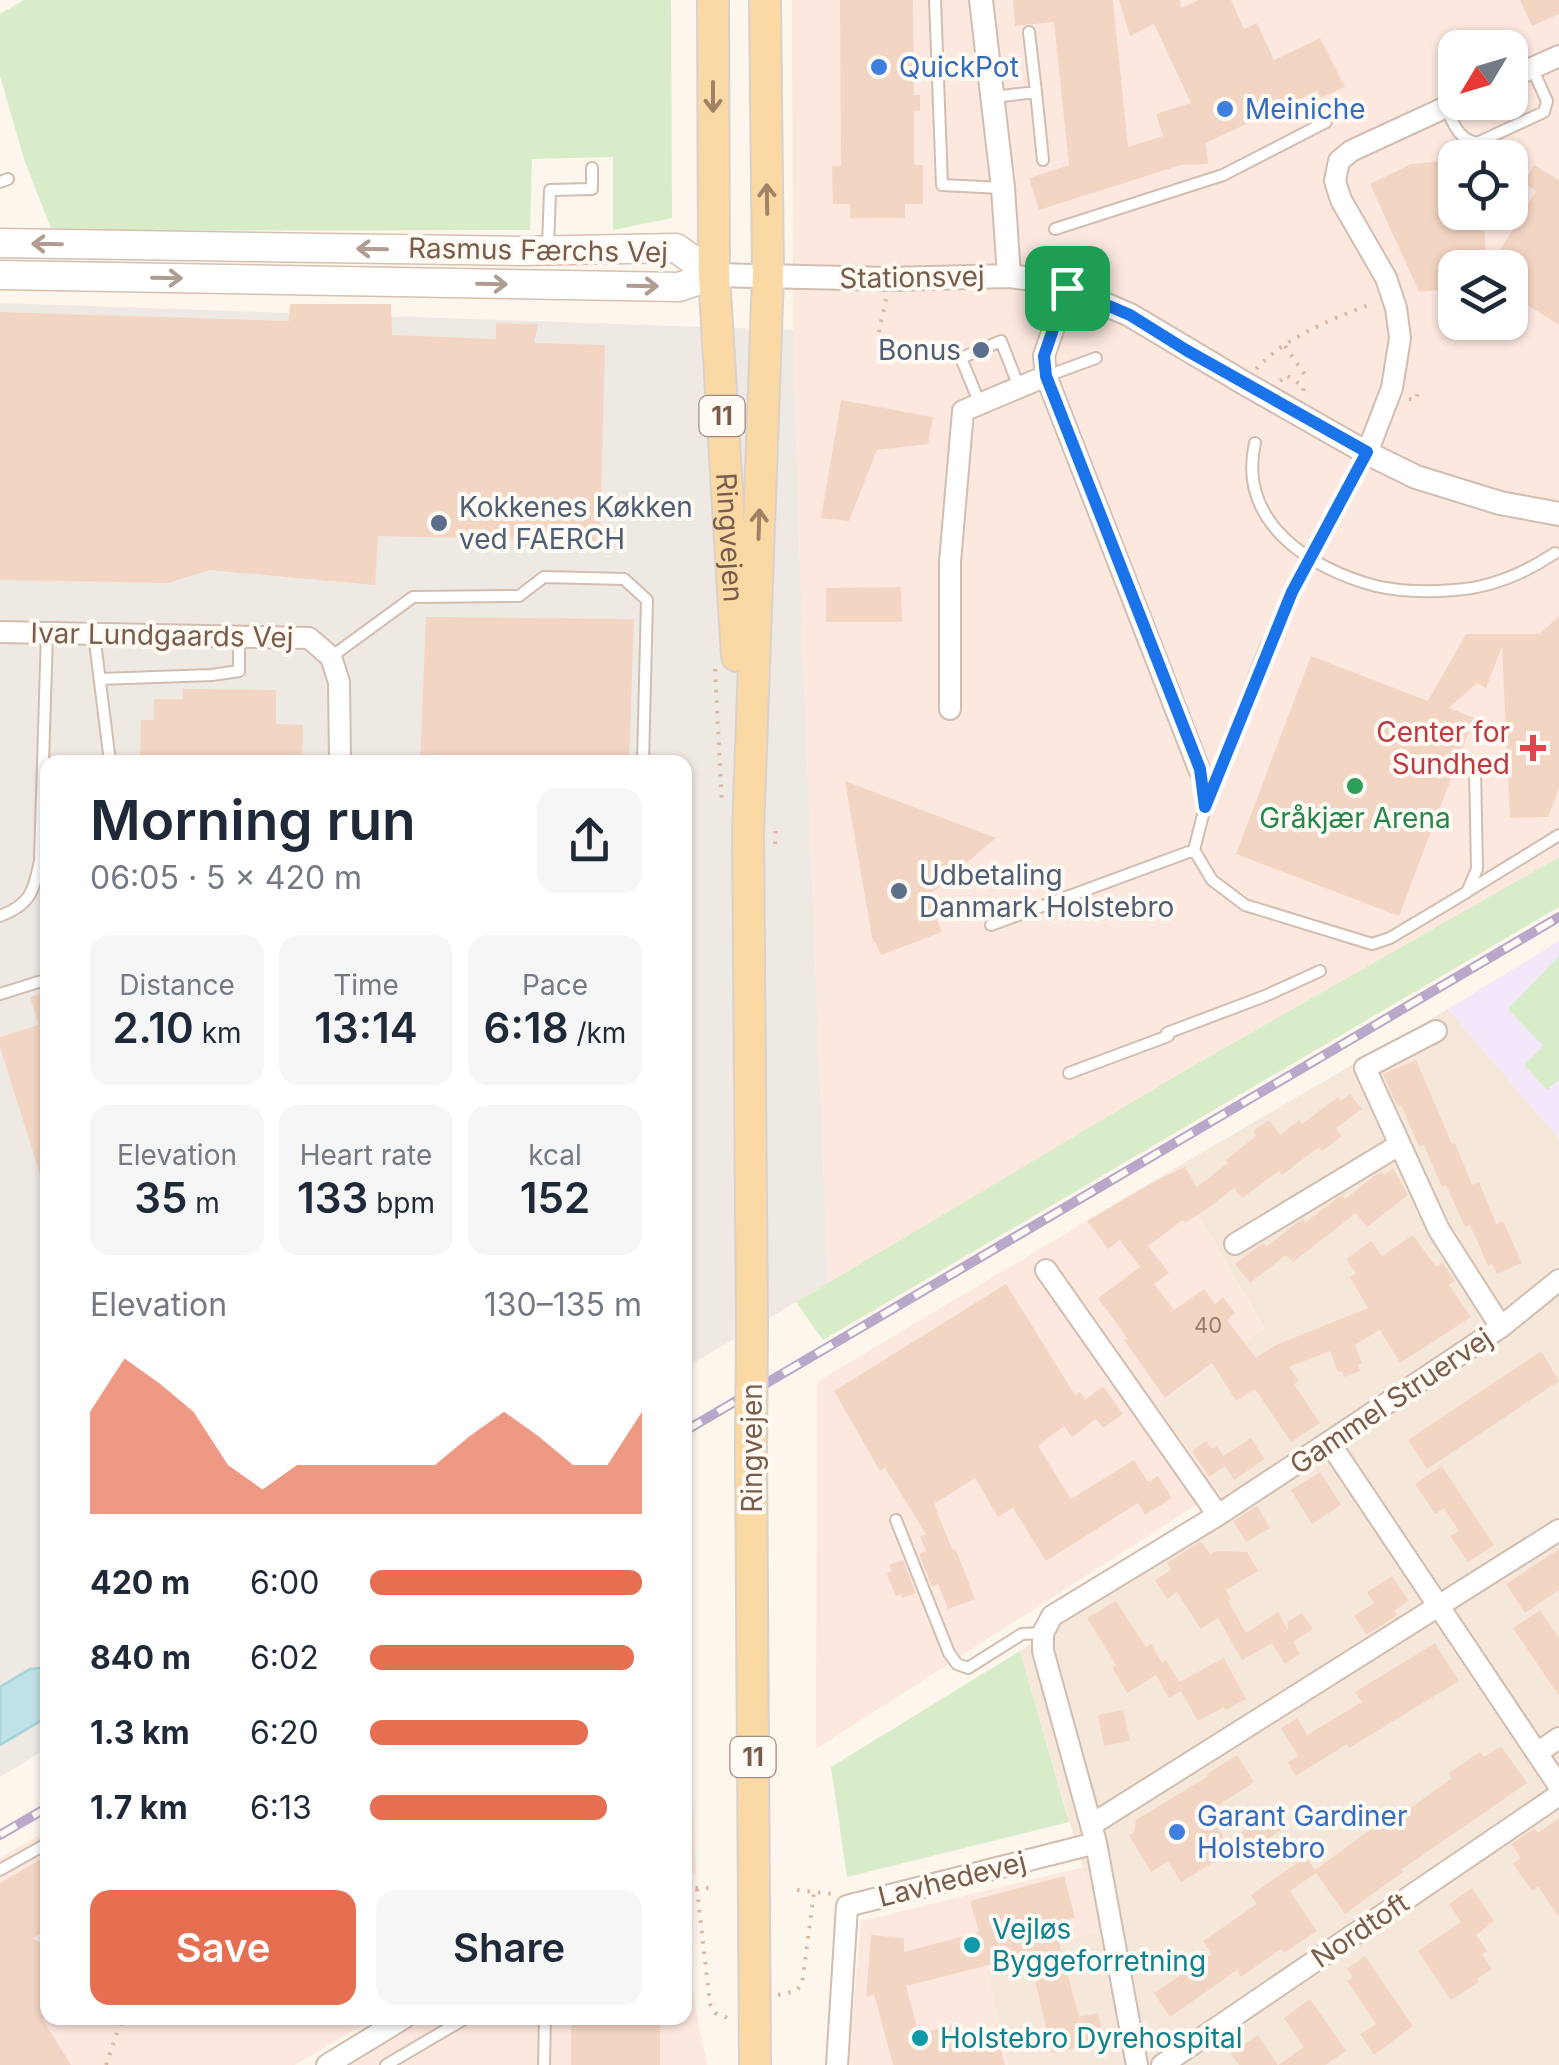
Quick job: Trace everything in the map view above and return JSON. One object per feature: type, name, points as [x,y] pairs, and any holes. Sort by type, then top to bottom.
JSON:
[{"type":"main road","name":"Ringvejen","points":[[713,0],[714,275],[748,832]]},
{"type":"main road","name":"Ringvejen","points":[[755,2065],[748,832],[768,276],[765,0]]},
{"type":"main road","name":"Rasmus Færchs Vej","points":[[0,243],[676,248],[714,275]]},
{"type":"main road","name":"Rasmus Færchs Vej","points":[[0,275],[679,287],[714,275]]},
{"type":"street","points":[[981,0],[1009,276]]},
{"type":"street","points":[[1528,70],[1559,56]]},
{"type":"street","points":[[1367,452],[1392,388],[1400,338],[1386,278],[1335,181],[1338,161],[1351,151],[1438,111]]},
{"type":"street","name":"Stationsvej","points":[[714,275],[890,279],[1009,276],[1040,280],[1130,315],[1416,477],[1500,504],[1559,514]]},
{"type":"street","points":[[1067,288],[1044,356],[1046,376],[1200,769]]},
{"type":"street","points":[[950,709],[950,562],[963,411],[1046,376]]},
{"type":"street","name":"Ivar Lundgaards Vej","points":[[0,632],[309,638],[331,658],[339,682],[340,755]]},
{"type":"street","points":[[1205,807],[1269,644]]},
{"type":"street","points":[[1436,1031],[1365,1068],[1440,1230],[1501,1327]]},
{"type":"street","points":[[1235,1244],[1399,1145]]},
{"type":"street","points":[[1046,1270],[1218,1515]]},
{"type":"street","name":"Gammel Struervej","points":[[1047,1625],[1501,1327],[1559,1280]]},
{"type":"street","points":[[1329,1442],[1559,1786]]},
{"type":"street","name":"Lavhedevej","points":[[837,2065],[847,1906],[1093,1834],[1559,1530]]},
{"type":"street","points":[[1047,1625],[1043,1651],[1093,1834],[1137,2065]]},
{"type":"street","points":[[1537,1753],[1559,1738]]},
{"type":"street","name":"Nordtoft","points":[[1162,2065],[1559,1794]]},
{"type":"street","points":[[327,2065],[393,2025]]},
{"type":"lane","points":[[935,0],[942,186],[1003,188]]},
{"type":"lane","points":[[1029,32],[1044,160]]},
{"type":"lane","points":[[1528,119],[1544,112],[1548,101],[1532,68]]},
{"type":"lane","points":[[992,97],[1036,92]]},
{"type":"lane","points":[[1456,120],[1466,141],[1477,143],[1527,120]]},
{"type":"lane","points":[[1055,229],[1223,176],[1326,122]]},
{"type":"lane","points":[[548,250],[550,190],[592,189],[592,168]]},
{"type":"lane","points":[[980,404],[961,358],[1002,341],[1018,388]]},
{"type":"lane","points":[[1046,376],[1096,358]]},
{"type":"lane","points":[[1255,443],[1253,481],[1265,516],[1290,544],[1349,577],[1402,590],[1457,590],[1514,576],[1555,554]]},
{"type":"lane","points":[[1269,644],[1292,592],[1367,452]]},
{"type":"lane","points":[[331,658],[413,597],[520,596],[544,578],[624,579],[647,600],[643,755]]},
{"type":"lane","points":[[43,755],[47,633]]},
{"type":"lane","points":[[94,634],[109,755]]},
{"type":"lane","points":[[100,679],[239,671],[239,637]]},
{"type":"lane","points":[[1467,892],[1477,869],[1475,766]]},
{"type":"lane","points":[[1200,769],[1205,807],[1194,850],[1212,880],[1245,905],[1372,944],[1390,938],[1559,835]]},
{"type":"lane","points":[[991,924],[1194,850]]},
{"type":"lane","points":[[0,916],[16,910],[32,894],[40,861]]},
{"type":"lane","points":[[1069,1073],[1320,971]]},
{"type":"lane","points":[[0,994],[40,982]]},
{"type":"lane","points":[[896,1520],[949,1654],[957,1664],[968,1668],[1022,1634],[1047,1625]]},
{"type":"lane","points":[[0,1870],[40,1848]]},
{"type":"lane","points":[[386,2065],[454,2025]]},
{"type":"lane","points":[[544,2025],[544,2065]]},
{"type":"path","points":[[890,279],[878,336],[900,342]]},
{"type":"path","points":[[1244,383],[1260,364],[1317,325],[1392,296]]},
{"type":"path","points":[[1284,345],[1305,375]]},
{"type":"path","points":[[692,1888],[714,1888]]},
{"type":"path","points":[[697,1888],[710,2004],[716,2013],[732,2019]]},
{"type":"path","points":[[797,1890],[835,1894],[847,1906]]},
{"type":"path","points":[[778,1995],[796,1991],[802,1984],[814,1892]]},
{"type":"path","points":[[106,2065],[120,2025]]},
{"type":"shaded area","points":[[792,0],[1559,0],[1559,857],[1191,1067],[828,1283],[793,331]]},
{"type":"shaded area","points":[[0,303],[793,330],[828,1283],[692,1364],[692,755],[40,755],[40,1753],[0,1777]]},
{"type":"shaded area","points":[[1559,941],[1559,1139],[1448,1009]]},
{"type":"shaded area","points":[[1448,1009],[1559,1139],[1559,2065],[1008,2065],[986,1968],[1101,1930],[1020,1651],[1234,1515],[1156,1405],[1264,1328],[1172,1170]]},
{"type":"shaded area","points":[[1172,1170],[1264,1329],[1157,1405],[1218,1491],[816,1749],[817,1382]]},
{"type":"shaded area","points":[[692,1801],[696,1874],[692,1874]]},
{"type":"shaded area","points":[[40,1834],[40,2025],[363,2025],[295,2065],[0,2065],[0,1858]]},
{"type":"shaded area","points":[[1084,1867],[1101,1930],[986,1969],[1008,2065],[848,2065],[861,1921]]},
{"type":"shaded area","points":[[692,1989],[707,2065],[350,2065],[414,2025],[692,2025]]},
{"type":"green space","points":[[24,0],[671,0],[672,218],[613,230],[613,157],[532,159],[530,230],[52,231],[24,159],[0,76],[0,14]]},
{"type":"green space","points":[[1559,857],[1559,907],[823,1340],[796,1302],[1191,1067]]},
{"type":"green space","points":[[1559,956],[1559,1080],[1547,1090],[1524,1065],[1543,1046],[1508,1009]]},
{"type":"green space","points":[[1020,1651],[1069,1822],[847,1877],[831,1767]]},
{"type":"water","points":[[40,1668],[40,1721],[0,1745],[0,1687],[30,1669]]},
{"type":"building","points":[[840,0],[913,0],[914,95],[920,95],[920,111],[914,111],[914,165],[923,165],[923,204],[905,204],[905,218],[850,218],[850,204],[833,204],[832,166],[841,166]]},
{"type":"building","name":"Meiniche","points":[[1013,0],[1113,0],[1128,147],[1163,136],[1156,114],[1191,103],[1154,24],[1130,36],[1119,0],[1180,0],[1181,8],[1199,0],[1231,0],[1244,29],[1257,23],[1274,60],[1320,38],[1345,87],[1321,98],[1317,91],[1206,143],[1208,164],[1181,165],[1039,210],[1029,178],[1069,165],[1054,22],[1015,26]]},
{"type":"building","points":[[1520,0],[1559,0],[1559,14],[1532,26]]},
{"type":"building","points":[[1438,162],[1438,230],[1484,230],[1486,250],[1438,250],[1438,290],[1419,292],[1370,184],[1411,164]]},
{"type":"building","points":[[1534,165],[1559,180],[1559,325],[1528,305],[1528,250],[1500,250],[1512,230],[1528,230],[1528,204],[1536,191],[1528,186]]},
{"type":"building","points":[[290,304],[391,304],[392,335],[496,339],[496,323],[538,324],[534,343],[605,345],[600,541],[378,536],[375,585],[210,570],[168,583],[0,580],[0,312],[289,321]]},
{"type":"building","points":[[841,400],[933,417],[928,444],[877,450],[849,521],[821,518]]},
{"type":"building","points":[[901,587],[902,622],[826,622],[826,588]]},
{"type":"building","name":"Gråkjær Arena","points":[[1559,616],[1559,788],[1548,817],[1510,818],[1502,647],[1486,688],[1477,683],[1449,708],[1474,718],[1399,916],[1236,854],[1311,656],[1428,701],[1466,634],[1540,634]]},
{"type":"building","points":[[426,617],[634,619],[629,755],[420,755]]},
{"type":"building","points":[[183,689],[276,690],[276,724],[303,725],[302,755],[140,755],[141,720],[154,720],[154,699],[183,699]]},
{"type":"building","name":"Udbetaling Danmark Holstebro","points":[[845,781],[996,838],[928,896],[942,932],[881,955],[873,943]]},
{"type":"building","points":[[40,994],[40,1174],[0,1047],[0,1037],[39,1025],[30,997]]},
{"type":"building","points":[[1416,1060],[1472,1185],[1479,1182],[1496,1224],[1503,1221],[1522,1263],[1497,1274],[1492,1264],[1488,1266],[1470,1225],[1465,1227],[1424,1145],[1419,1147],[1401,1105],[1398,1107],[1383,1074]]},
{"type":"building","points":[[1350,1094],[1362,1109],[1336,1128],[1342,1136],[1322,1151],[1319,1147],[1282,1175],[1279,1171],[1242,1198],[1234,1188],[1148,1246],[1169,1273],[1154,1284],[1174,1310],[1204,1289],[1215,1304],[1223,1297],[1235,1313],[1227,1320],[1256,1358],[1276,1345],[1368,1308],[1350,1277],[1356,1273],[1346,1259],[1371,1241],[1382,1256],[1413,1235],[1436,1267],[1442,1262],[1455,1281],[1449,1285],[1471,1317],[1400,1363],[1380,1330],[1355,1345],[1362,1363],[1358,1365],[1360,1371],[1344,1377],[1330,1351],[1289,1367],[1299,1381],[1294,1384],[1320,1423],[1291,1442],[1255,1389],[1236,1401],[1212,1363],[1165,1398],[1098,1298],[1140,1267],[1120,1240],[1108,1249],[1087,1221],[1185,1167],[1197,1187],[1228,1163],[1226,1160],[1256,1136],[1253,1131],[1269,1120],[1280,1135],[1338,1097],[1341,1101]]},
{"type":"building","points":[[1393,1168],[1408,1195],[1367,1227],[1356,1213],[1293,1262],[1286,1255],[1250,1283],[1235,1264],[1260,1245],[1267,1246],[1298,1222],[1306,1222],[1336,1199],[1343,1195],[1345,1199],[1377,1174],[1384,1175]]},
{"type":"building","points":[[1006,1284],[1075,1395],[1080,1392],[1086,1399],[1103,1386],[1123,1414],[1103,1428],[1096,1419],[1072,1437],[1064,1426],[1038,1446],[1071,1499],[1134,1460],[1148,1482],[1158,1476],[1172,1498],[1145,1515],[1138,1503],[1046,1561],[1013,1508],[998,1517],[975,1478],[934,1504],[975,1599],[948,1609],[938,1584],[932,1587],[919,1554],[926,1551],[920,1536],[926,1534],[885,1468],[880,1471],[834,1391]]},
{"type":"building","points":[[1541,1351],[1559,1381],[1427,1469],[1408,1440]]},
{"type":"building","points":[[1251,1438],[1265,1459],[1234,1480],[1225,1466],[1209,1477],[1192,1451],[1206,1441],[1212,1449],[1217,1446],[1223,1456]]},
{"type":"building","points":[[1442,1466],[1494,1545],[1468,1562],[1450,1536],[1459,1531],[1444,1508],[1435,1514],[1415,1484]]},
{"type":"building","points":[[1320,1472],[1341,1505],[1312,1524],[1291,1490]]},
{"type":"building","points":[[1257,1506],[1270,1528],[1246,1542],[1233,1521]]},
{"type":"building","points":[[1201,1541],[1210,1554],[1247,1552],[1258,1571],[1226,1590],[1246,1633],[1278,1612],[1288,1631],[1288,1622],[1302,1613],[1313,1629],[1293,1642],[1300,1654],[1285,1664],[1272,1643],[1242,1660],[1218,1618],[1201,1629],[1177,1592],[1167,1599],[1155,1580],[1171,1570],[1167,1563]]},
{"type":"building","points":[[1559,1549],[1559,1590],[1525,1613],[1506,1584]]},
{"type":"building","points":[[903,1560],[916,1593],[902,1598],[901,1594],[896,1596],[886,1573],[892,1571],[889,1565]]},
{"type":"building","points":[[1392,1576],[1409,1601],[1395,1610],[1397,1615],[1367,1635],[1354,1616],[1374,1603],[1367,1592]]},
{"type":"building","points":[[1116,1601],[1146,1647],[1151,1644],[1179,1682],[1224,1658],[1246,1699],[1198,1721],[1181,1691],[1169,1698],[1156,1675],[1127,1693],[1112,1667],[1116,1665],[1087,1618]]},
{"type":"building","points":[[1540,1610],[1559,1638],[1559,1696],[1513,1628]]},
{"type":"building","points":[[1435,1643],[1459,1681],[1296,1776],[1288,1762],[1298,1756],[1281,1728],[1297,1718],[1307,1735],[1362,1702],[1355,1692]]},
{"type":"building","points":[[1123,1710],[1130,1741],[1104,1746],[1098,1715]]},
{"type":"building","points":[[1501,1746],[1527,1783],[1345,1914],[1316,1873],[1290,1891],[1317,1931],[1284,1953],[1281,1949],[1241,1977],[1237,1970],[1170,2017],[1154,1993],[1212,1954],[1203,1941],[1257,1904],[1251,1895],[1306,1857],[1315,1870],[1404,1805],[1408,1810],[1452,1778],[1449,1773],[1480,1752],[1484,1757]]},
{"type":"building","name":"Garant Gardiner Holstebro","points":[[1237,1755],[1254,1782],[1208,1812],[1232,1851],[1181,1882],[1168,1861],[1151,1872],[1129,1835],[1134,1832],[1136,1820]]},
{"type":"building","points":[[1276,1813],[1286,1827],[1244,1853],[1234,1836]]},
{"type":"building","points":[[1559,1818],[1559,1917],[1538,1886],[1532,1891],[1513,1864],[1521,1858],[1511,1844],[1534,1829],[1538,1833]]},
{"type":"building","points":[[40,1860],[40,1934],[33,1938],[40,1943],[40,2025],[46,2025],[71,2065],[0,2065],[0,1883]]},
{"type":"building","points":[[1064,1876],[1075,1918],[1054,1924],[1079,2017],[1098,2013],[1105,2042],[1052,2053],[1029,1955],[906,1986],[919,2034],[952,2025],[959,2053],[999,2043],[1005,2065],[893,2065],[874,1994],[866,1997],[871,1935],[904,1938],[904,1952],[979,1932],[970,1901]]},
{"type":"building","points":[[1472,1888],[1494,1921],[1476,1935],[1487,1951],[1482,1954],[1492,1969],[1451,2000],[1418,1951],[1461,1922],[1449,1904]]},
{"type":"building","points":[[1365,1956],[1413,2026],[1374,2055],[1360,2034],[1376,2024],[1347,1981],[1353,1977],[1347,1969]]},
{"type":"building","points":[[1310,1999],[1346,2051],[1325,2065],[1278,2065],[1304,2047],[1284,2018]]},
{"type":"building","points":[[571,2025],[660,2025],[660,2065],[571,2065]]},
{"type":"building","points":[[1258,2035],[1278,2065],[1239,2065],[1231,2054]]},
{"type":"railway","points":[[692,1427],[1559,917]]},
{"type":"railway","points":[[0,1835],[40,1812]]},
{"type":"place","name":"QuickPot","points":[[879,67]]},
{"type":"place","name":"Meiniche","points":[[1225,109]]},
{"type":"place","name":"Bonus","points":[[981,350]]},
{"type":"place","name":"Kokkenes Køkken ved FAERCH","points":[[439,523]]},
{"type":"place","name":"Center for Sundhed","points":[[1533,748]]},
{"type":"place","name":"Gråkjær Arena","points":[[1355,786]]},
{"type":"place","name":"Udbetaling Danmark Holstebro","points":[[899,891]]},
{"type":"place","name":"Garant Gardiner Holstebro","points":[[1177,1832]]},
{"type":"place","name":"Vejløs Byggeforretning","points":[[972,1945]]},
{"type":"place","name":"Holstebro Dyrehospital","points":[[920,2038]]},
{"type":"route","points":[[1067,288],[1130,315],[1367,452],[1292,592],[1205,807],[1200,769],[1046,376],[1044,356],[1067,288]]}]
